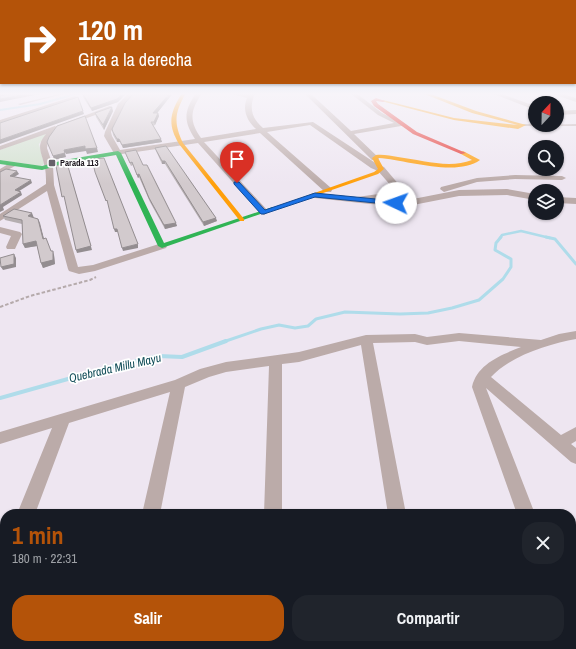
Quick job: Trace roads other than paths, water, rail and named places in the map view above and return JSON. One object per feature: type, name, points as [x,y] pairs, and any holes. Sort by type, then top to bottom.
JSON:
[{"type":"street","points":[[0,148],[68,123]]},
{"type":"street","points":[[113,123],[108,134],[162,246]]},
{"type":"street","points":[[172,123],[172,126],[181,143],[242,220]]},
{"type":"street","points":[[189,123],[192,130],[219,163],[264,212]]},
{"type":"street","points":[[254,123],[260,131],[328,190]]},
{"type":"street","points":[[0,162],[36,169],[64,162],[310,123]]},
{"type":"street","points":[[312,123],[374,166],[381,169]]},
{"type":"street","points":[[338,123],[375,158],[381,169],[397,188],[397,190],[388,195]]},
{"type":"street","points":[[488,123],[518,127],[522,125]]},
{"type":"street","points":[[516,123],[522,125]]},
{"type":"street","points":[[350,133],[401,124],[415,133],[471,156],[477,160],[472,164],[458,166],[387,156],[378,156],[375,158]]},
{"type":"street","points":[[55,128],[43,144],[43,148],[49,166],[50,186],[73,269],[79,271],[91,269],[242,220],[376,173],[381,169]]},
{"type":"street","points":[[0,172],[13,164]]},
{"type":"street","points":[[359,199],[388,195],[417,197],[477,180],[562,178]]},
{"type":"street","points":[[0,218],[50,186]]},
{"type":"street","points":[[315,195],[408,203],[459,193],[507,192],[528,196]]},
{"type":"street","points":[[564,200],[576,201]]},
{"type":"street","points":[[0,230],[17,234],[11,247]]},
{"type":"street","points":[[524,509],[481,395],[479,386],[482,377],[495,365],[541,344],[559,338],[576,335]]},
{"type":"street","points":[[0,438],[179,384],[205,373],[226,367],[299,357],[366,339],[415,338],[427,342],[459,337],[541,344]]},
{"type":"street","points":[[366,339],[396,509]]},
{"type":"street","points":[[273,509],[276,361]]},
{"type":"street","points":[[482,377],[576,457]]},
{"type":"street","points":[[152,509],[179,384]]},
{"type":"street","points":[[28,509],[63,420]]},
{"type":"street","points":[[560,443],[576,433]]},
{"type":"lane","points":[[522,125],[576,125]]},
{"type":"waterway","name":"Quebrada Millu Mayu","points":[[500,238],[502,235],[521,231],[550,238]]},
{"type":"waterway","name":"Quebrada Millu Mayu","points":[[223,342],[261,329],[279,325],[295,328],[308,326],[316,319],[345,312],[400,314],[428,313],[479,300],[503,279],[511,267],[511,259],[495,250],[496,243],[501,237]]},
{"type":"waterway","name":"Quebrada Millu Mayu","points":[[546,237],[555,239],[576,264]]},
{"type":"waterway","name":"Quebrada Millu Mayu","points":[[0,398],[107,368],[159,356],[182,357],[226,341]]},
{"type":"place","name":"Parada 113","points":[[52,163]]}]
